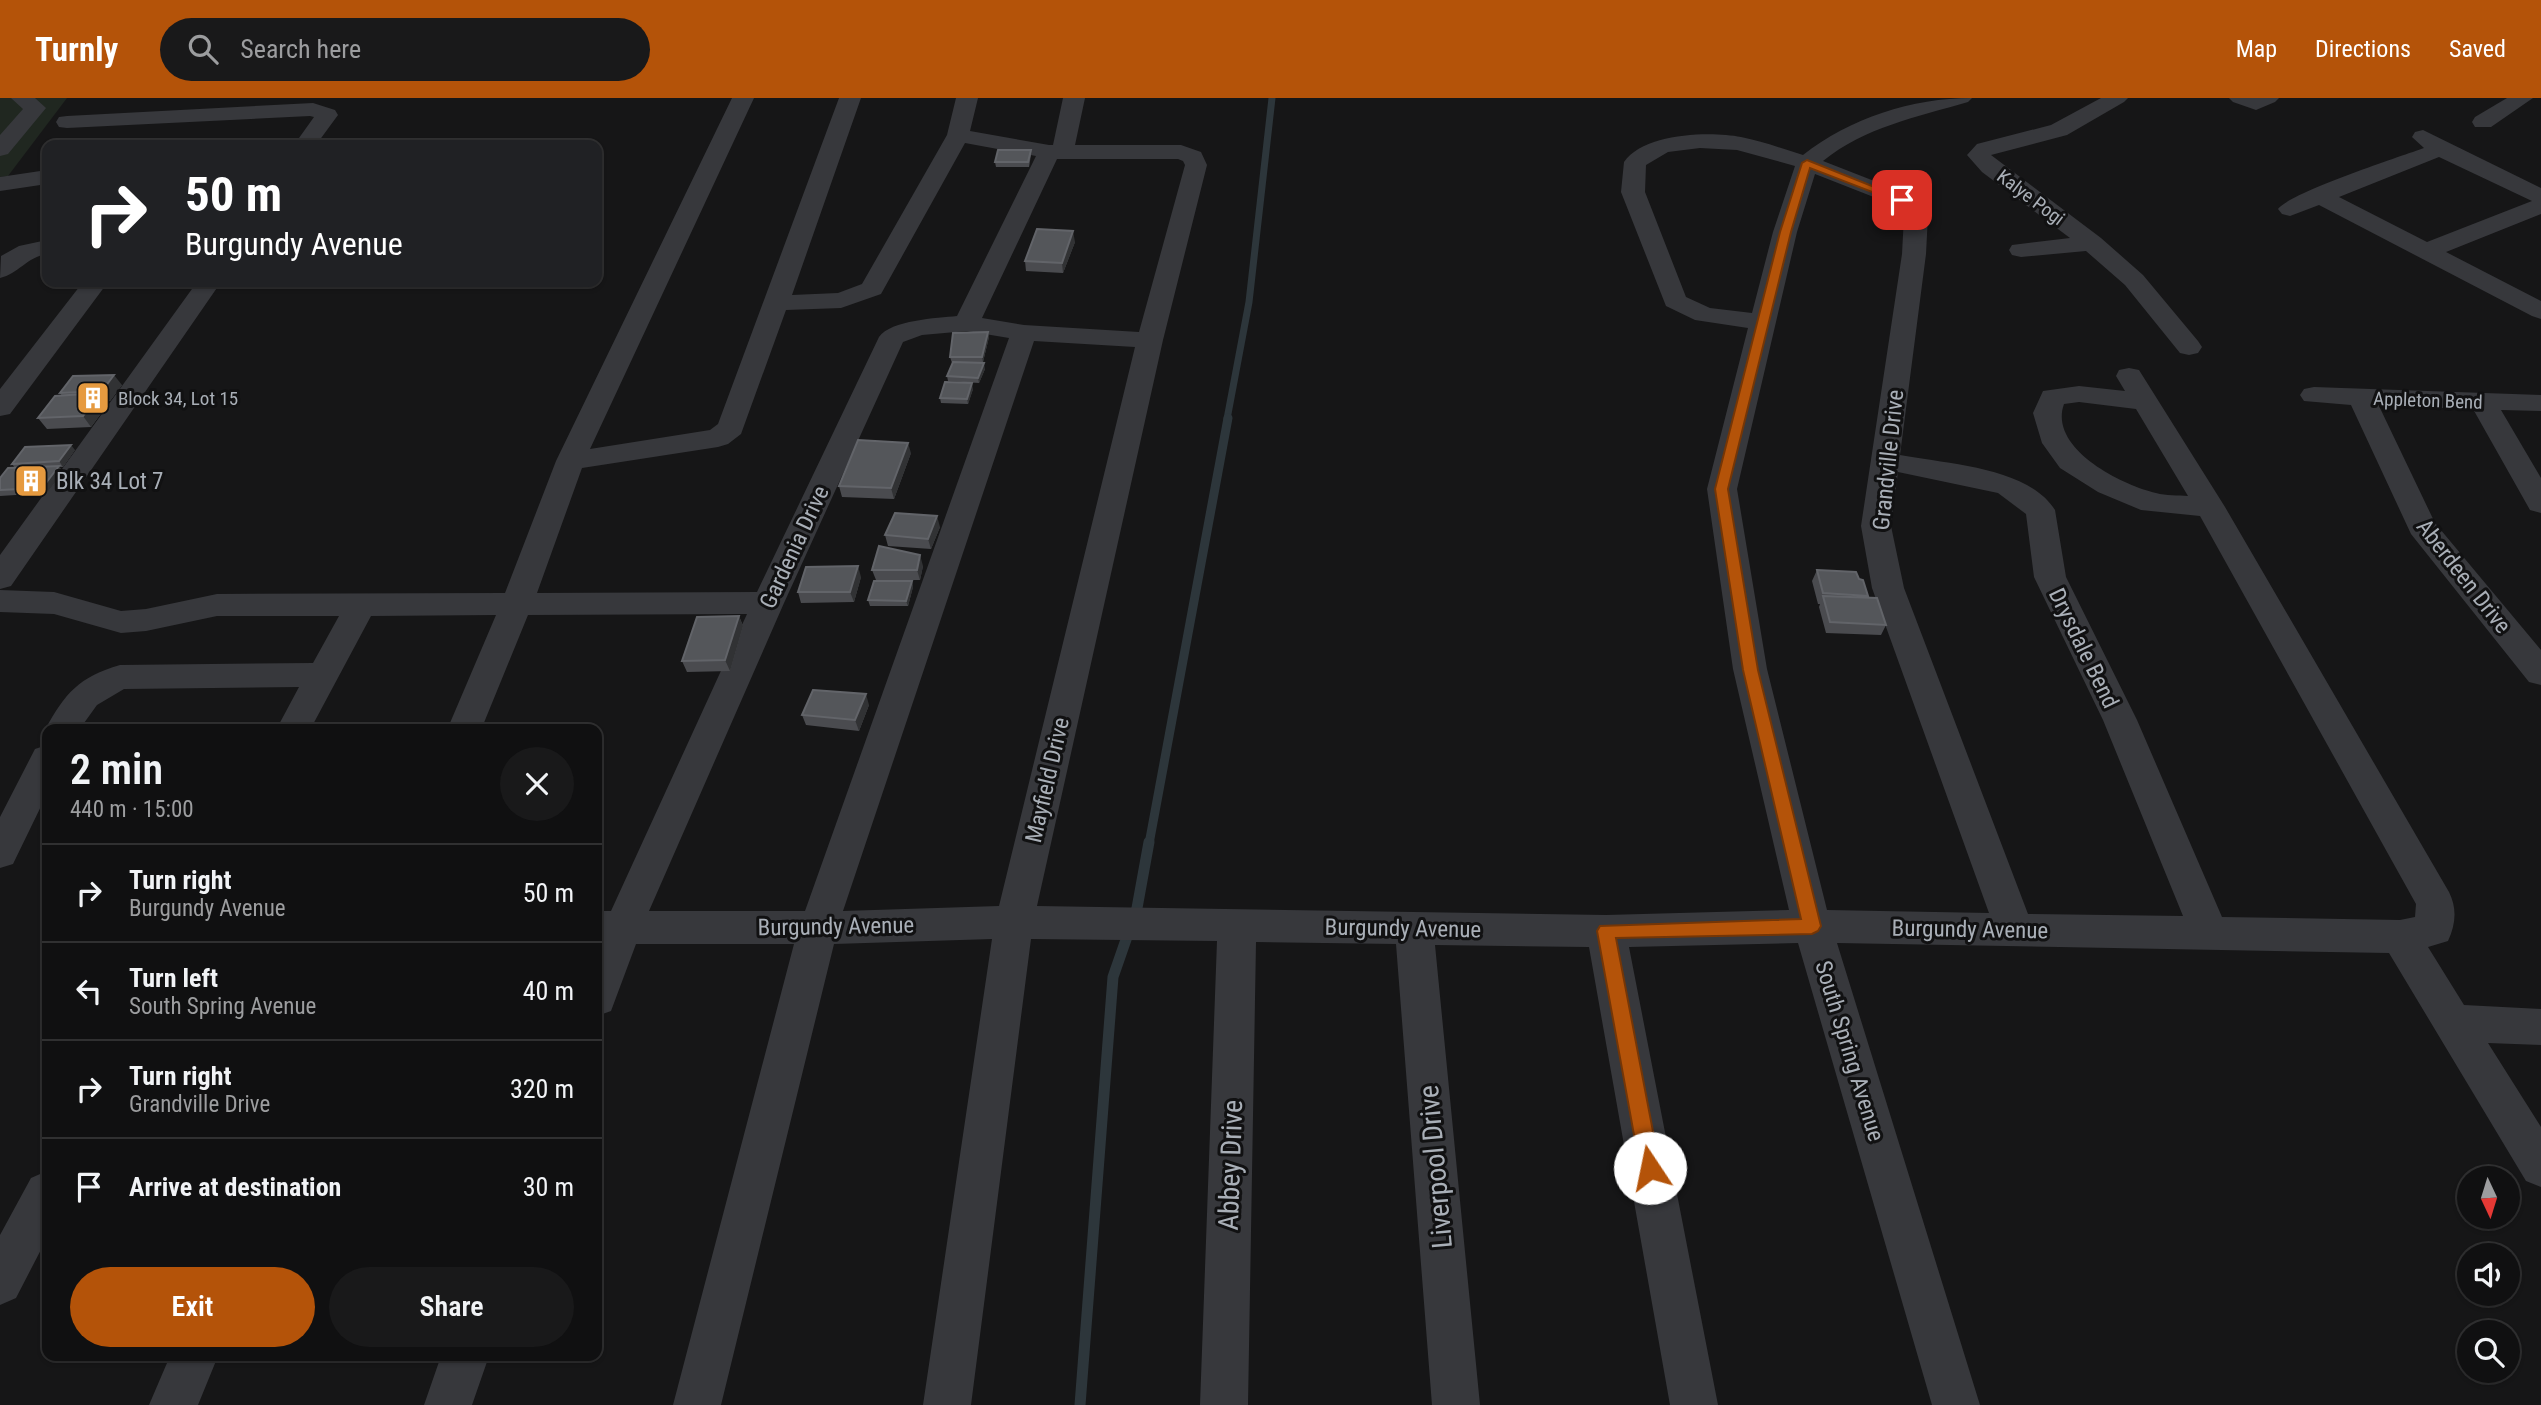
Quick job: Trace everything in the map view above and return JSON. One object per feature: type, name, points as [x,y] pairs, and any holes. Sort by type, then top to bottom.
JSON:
[{"type":"street","points":[[0,149],[35,107],[22,98]]},
{"type":"street","points":[[467,724],[517,603],[570,461],[743,98]]},
{"type":"street","points":[[570,461],[718,438],[731,428],[850,98]]},
{"type":"street","points":[[867,319],[872,289],[958,135],[967,98]]},
{"type":"street","points":[[967,323],[1056,153],[1074,98]]},
{"type":"street","points":[[1807,163],[1869,114],[1959,98]]},
{"type":"street","name":"Kalye Pogi","points":[[2117,98],[2059,130],[1985,149],[1978,155],[1990,167],[2092,243],[2134,280],[2189,347]]},
{"type":"street","points":[[2240,98],[2256,104],[2269,98]]},
{"type":"street","points":[[2483,122],[2522,98]]},
{"type":"street","points":[[67,122],[313,108],[327,115],[309,140]]},
{"type":"street","points":[[197,136],[209,116]]},
{"type":"street","points":[[88,140],[103,120]]},
{"type":"street","points":[[958,135],[1056,153]]},
{"type":"street","name":"Grandville Drive","points":[[1763,322],[1704,316],[1675,301],[1633,192],[1635,162],[1662,146],[1700,141],[1739,143],[1807,163],[1902,200],[1916,215],[1914,254],[1876,526],[1888,588],[2015,931]]},
{"type":"street","points":[[2290,209],[2431,143],[2541,197]]},
{"type":"street","name":"Mayfield Drive","points":[[947,1405],[1014,922],[1150,340],[1196,165],[1193,157],[1181,152],[1056,153]]},
{"type":"street","name":"South Spring Avenue","points":[[1807,163],[1763,322],[1722,489],[1750,670],[1812,926],[1956,1405]]},
{"type":"street","points":[[0,184],[42,178]]},
{"type":"street","points":[[2320,196],[2541,311]]},
{"type":"street","points":[[2428,250],[2541,206]]},
{"type":"street","points":[[2021,250],[2092,243]]},
{"type":"street","points":[[0,271],[22,253],[42,248]]},
{"type":"street","points":[[0,408],[92,287]]},
{"type":"street","points":[[0,578],[205,287]]},
{"type":"street","points":[[776,303],[918,328],[967,323],[1024,333],[1150,340]]},
{"type":"street","name":"Gardenia Drive","points":[[602,971],[610,927],[768,603],[867,319]]},
{"type":"street","points":[[697,1405],[818,928],[1024,333]]},
{"type":"street","points":[[2137,389],[2210,507],[2152,503],[2108,485],[2070,462],[2056,443],[2047,413],[2053,397],[2137,389]]},
{"type":"street","name":"Appleton Bend","points":[[2314,394],[2541,403]]},
{"type":"street","name":"Aberdeen Drive","points":[[2362,398],[2422,527],[2541,673]]},
{"type":"street","points":[[2483,402],[2541,503]]},
{"type":"street","name":"Drysdale Bend","points":[[1886,461],[2007,485],[2040,510],[2050,577],[2120,720],[2209,933]]},
{"type":"street","name":"Burgundy Avenue","points":[[610,927],[818,928],[1014,922],[1606,931],[1812,926],[2400,937],[2434,929],[2435,903],[2210,507]]},
{"type":"street","points":[[0,601],[54,603],[121,622],[146,620],[217,605],[768,603]]},
{"type":"street","points":[[296,724],[360,606]]},
{"type":"street","points":[[65,724],[73,708],[90,690],[120,677],[322,675]]},
{"type":"street","points":[[0,853],[42,769]]},
{"type":"street","name":"Abbey Drive","points":[[1224,1405],[1237,925]]},
{"type":"street","name":"Liverpool Drive","points":[[1414,929],[1456,1405]]},
{"type":"street","points":[[1606,931],[1694,1405]]},
{"type":"street","points":[[2400,937],[2541,1166]]},
{"type":"street","points":[[2452,1023],[2541,1027]]},
{"type":"street","points":[[0,1282],[42,1202]]},
{"type":"street","points":[[173,1405],[192,1361]]},
{"type":"street","points":[[447,1405],[463,1361]]},
{"type":"shaded area","points":[[0,98],[67,98],[8,176],[0,177]]},
{"type":"building","points":[[998,150],[1031,150],[1028,162],[995,162]]},
{"type":"building","points":[[1037,229],[1073,231],[1062,263],[1025,261]]},
{"type":"building","points":[[988,332],[982,357],[950,357],[953,333]]},
{"type":"building","points":[[953,362],[984,363],[978,378],[947,376]]},
{"type":"building","points":[[114,375],[102,391],[60,393],[73,376]]},
{"type":"building","points":[[945,382],[972,383],[967,399],[940,398]]},
{"type":"building","points":[[100,393],[83,416],[38,418],[55,396]]},
{"type":"building","points":[[858,440],[908,443],[891,488],[839,486]]},
{"type":"building","points":[[71,445],[59,461],[12,464],[25,447]]},
{"type":"building","name":"Blk 34 Lot 7","points":[[59,466],[42,488],[0,490],[0,478],[8,468]]},
{"type":"building","points":[[895,513],[937,516],[928,539],[885,535]]},
{"type":"building","points":[[879,546],[920,555],[917,570],[872,570]]},
{"type":"building","points":[[858,566],[850,592],[798,592],[806,567]]},
{"type":"building","points":[[1817,570],[1856,572],[1859,579],[1863,580],[1868,596],[1823,593]]},
{"type":"building","points":[[874,581],[912,581],[906,601],[868,600]]},
{"type":"building","points":[[1823,596],[1877,598],[1886,625],[1830,622]]},
{"type":"building","points":[[739,616],[725,660],[682,661],[697,617]]},
{"type":"building","points":[[813,690],[866,694],[855,720],[802,715]]},
{"type":"waterway","points":[[1227,419],[1249,302],[1272,98]]},
{"type":"waterway","points":[[1149,844],[1228,418]]},
{"type":"waterway","points":[[1080,1405],[1113,977],[1137,908],[1149,842]]},
{"type":"place","name":"Block 34, Lot 15","points":[[93,398]]},
{"type":"place","name":"Blk 34 Lot 7","points":[[31,481]]},
{"type":"route","points":[[1650,1168],[1606,931],[1812,926],[1750,670],[1722,489],[1786,232],[1807,163],[1902,200]]}]
